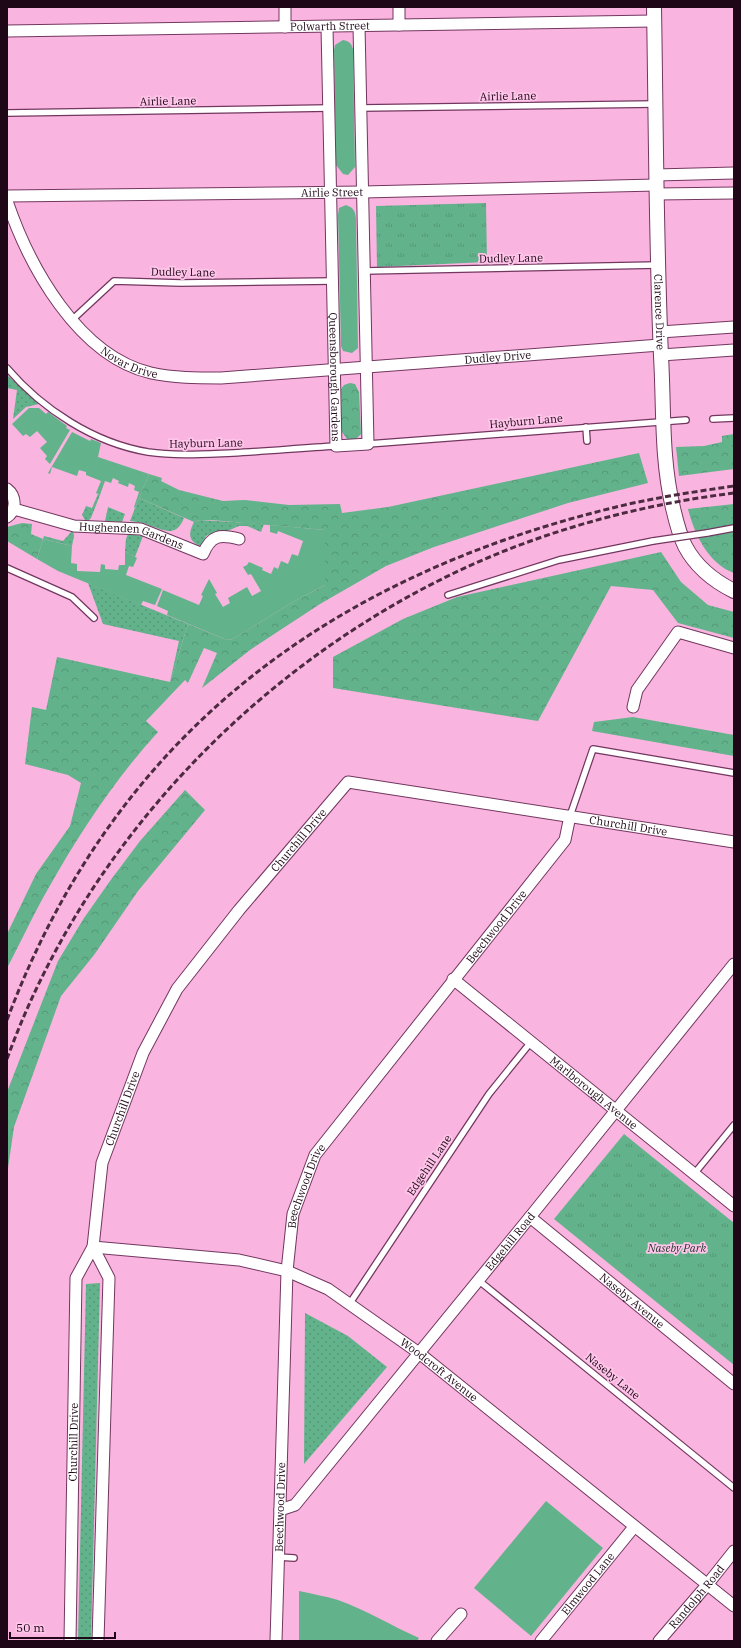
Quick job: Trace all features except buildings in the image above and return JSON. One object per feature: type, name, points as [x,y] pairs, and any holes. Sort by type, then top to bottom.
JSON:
[{"type":"street","points":[[284,7],[285,27]]},
{"type":"street","points":[[399,7],[399,25]]},
{"type":"street","name":"Clarence Drive","points":[[654,7],[660,344],[666,468],[670,494],[679,530],[685,546],[692,557],[706,573],[723,586],[734,591]]},
{"type":"street","name":"Polwarth Street","points":[[7,31],[654,21]]},
{"type":"street","name":"Queensborough Gardens","points":[[327,26],[332,191],[336,446],[368,444]]},
{"type":"street","points":[[359,26],[368,444]]},
{"type":"street","name":"Airlie Street","points":[[656,185],[734,173]]},
{"type":"street","name":"Airlie Street","points":[[7,196],[332,191],[363,192],[656,185],[734,193]]},
{"type":"street","name":"Novar Drive","points":[[7,201],[15,224],[36,268],[54,296],[88,337],[110,354],[129,365],[150,372],[173,376],[221,378],[335,369]]},
{"type":"street","name":"Dudley Drive","points":[[335,369],[660,344],[734,327]]},
{"type":"street","name":"Dudley Drive","points":[[660,344],[734,350]]},
{"type":"street","name":"Hughenden Gardens","points":[[7,489],[11,493],[14,501],[10,513],[74,526],[141,529],[203,554],[208,542],[215,538],[228,536],[239,539]]},
{"type":"street","points":[[633,707],[637,690],[678,632],[734,648]]},
{"type":"street","name":"Churchill Drive","points":[[70,1641],[76,1278],[93,1247],[102,1163],[143,1053],[153,1034],[182,983],[239,910],[348,782],[734,842]]},
{"type":"street","name":"Beechwood Drive","points":[[276,1641],[287,1271],[293,1214],[315,1155],[453,979],[565,840],[570,816]]},
{"type":"street","name":"Edgehill Road","points":[[280,1510],[295,1505],[734,964]]},
{"type":"street","name":"Marlborough Avenue","points":[[453,979],[734,1206]]},
{"type":"street","name":"Naseby Avenue","points":[[530,1217],[734,1384]]},
{"type":"street","points":[[93,1247],[109,1278],[98,1641]]},
{"type":"street","name":"Woodcroft Avenue","points":[[93,1247],[239,1260],[287,1271],[328,1289],[350,1303],[419,1353],[734,1606]]},
{"type":"street","name":"Elmwood Lane","points":[[541,1641],[634,1527]]},
{"type":"street","name":"Randolph Road","points":[[659,1641],[734,1551]]},
{"type":"street","points":[[437,1641],[461,1614]]},
{"type":"lane","name":"Airlie Lane","points":[[361,108],[655,104]]},
{"type":"lane","name":"Airlie Lane","points":[[7,113],[329,108]]},
{"type":"lane","name":"Dudley Lane","points":[[364,271],[658,265]]},
{"type":"lane","name":"Dudley Lane","points":[[73,319],[114,281],[181,283],[333,281]]},
{"type":"lane","name":"Hayburn Lane","points":[[7,368],[29,390],[66,419],[91,434],[147,452],[176,455],[336,446]]},
{"type":"lane","points":[[713,419],[734,418]]},
{"type":"lane","name":"Hayburn Lane","points":[[368,444],[663,420],[686,420]]},
{"type":"lane","points":[[586,427],[587,441]]},
{"type":"lane","points":[[448,595],[559,560],[653,541],[734,528]]},
{"type":"lane","points":[[7,568],[72,597],[94,618]]},
{"type":"lane","points":[[570,816],[593,749],[734,773]]},
{"type":"lane","name":"Edgehill Lane","points":[[350,1303],[488,1094],[532,1042]]},
{"type":"lane","points":[[694,1174],[734,1125]]},
{"type":"lane","name":"Naseby Lane","points":[[478,1280],[734,1488]]},
{"type":"lane","points":[[278,1557],[294,1558]]},
{"type":"green space","points":[[343,40],[350,43],[353,49],[355,167],[348,175],[343,174],[336,165],[334,50],[335,45]]},
{"type":"green space","points":[[486,203],[487,262],[377,267],[376,206]]},
{"type":"green space","points":[[346,205],[354,210],[356,219],[358,348],[352,353],[343,351],[341,346],[338,215],[339,208]]},
{"type":"green space","points":[[7,375],[39,404],[26,407],[13,419],[17,390],[7,388]]},
{"type":"green space","points":[[350,383],[355,384],[359,392],[361,434],[355,440],[347,439],[342,432],[341,389],[344,385]]},
{"type":"green space","points":[[29,408],[39,408],[46,414],[48,412],[70,430],[50,464],[45,459],[47,456],[40,448],[47,442],[37,431],[30,437],[26,434],[23,436],[12,424]]},
{"type":"green space","points":[[72,432],[90,441],[91,439],[101,443],[98,457],[149,474],[135,508],[134,507],[139,492],[134,490],[135,486],[129,483],[128,487],[118,483],[119,481],[113,478],[111,483],[105,481],[100,495],[96,493],[101,481],[86,475],[86,472],[79,470],[77,476],[52,467],[50,474],[48,473]]},
{"type":"green space","points":[[734,434],[734,469],[679,476],[676,447],[704,446],[722,442],[722,436]]},
{"type":"green space","points":[[639,453],[648,483],[568,503],[434,547],[386,566],[320,604],[250,650],[202,688],[217,653],[204,648],[188,683],[185,680],[146,721],[158,732],[112,788],[85,828],[60,868],[7,968],[7,934],[36,874],[70,826],[81,783],[68,775],[25,764],[32,707],[46,710],[57,657],[170,682],[188,624],[227,640],[233,639],[293,602],[325,585],[325,530],[211,520],[200,520],[194,522],[139,498],[149,474],[162,478],[161,481],[179,490],[223,501],[245,500],[289,505],[340,504],[342,513],[388,507]]},
{"type":"green space","points":[[98,494],[100,495],[91,518],[89,520],[85,520],[82,515],[86,506],[92,508]]},
{"type":"green space","points":[[139,498],[184,518],[181,524],[174,530],[166,531],[144,523],[130,521]]},
{"type":"green space","points":[[734,504],[734,573],[717,563],[704,547],[694,528],[688,509]]},
{"type":"green space","points":[[108,507],[125,514],[122,522],[105,521]]},
{"type":"green space","points":[[200,520],[264,524],[261,532],[247,526],[239,526],[225,532],[213,533],[206,536],[202,547],[197,545],[190,537],[194,522]]},
{"type":"green space","points":[[22,523],[32,524],[31,534],[43,539],[37,559],[7,541],[7,527]]},
{"type":"green space","points":[[270,525],[325,530],[325,585],[293,602],[233,639],[227,640],[167,615],[168,611],[157,606],[163,590],[199,605],[203,596],[201,595],[209,579],[217,593],[215,594],[223,607],[230,603],[228,598],[247,587],[252,596],[261,591],[251,574],[248,575],[243,567],[249,562],[263,568],[262,570],[271,574],[274,567],[278,569],[281,561],[288,564],[292,554],[298,556],[303,541],[278,531],[277,534],[270,532]]},
{"type":"green space","points":[[73,530],[74,536],[72,546],[43,539],[44,536],[63,541]]},
{"type":"green space","points":[[128,534],[143,536],[135,557],[125,551]]},
{"type":"green space","points":[[43,539],[72,546],[71,563],[77,564],[77,571],[100,572],[101,564],[105,565],[105,569],[118,570],[119,565],[125,565],[125,551],[137,558],[133,567],[129,566],[126,575],[162,589],[155,605],[143,601],[141,605],[58,571],[37,559]]},
{"type":"green space","points":[[661,552],[681,582],[708,605],[734,612],[734,638],[678,623],[653,590],[611,586],[538,721],[333,688],[333,657],[403,619],[457,597]]},
{"type":"green space","points":[[88,583],[188,624],[170,682],[179,641],[103,624]]},
{"type":"green space","points":[[633,717],[734,735],[734,756],[592,731],[594,722]]},
{"type":"green space","points":[[185,790],[205,810],[138,891],[94,955],[61,996],[14,1127],[7,1175],[7,1092],[58,961],[84,918],[110,881],[140,841]]},
{"type":"green space","name":"Naseby Park","points":[[624,1134],[734,1223],[734,1365],[554,1219]]},
{"type":"green space","points":[[100,1283],[91,1641],[78,1641],[86,1284]]},
{"type":"green space","points":[[305,1313],[348,1336],[387,1367],[304,1464]]},
{"type":"green space","points":[[546,1501],[603,1548],[531,1636],[474,1588]]},
{"type":"green space","points":[[299,1591],[348,1604],[419,1638],[417,1641],[299,1641]]},
{"type":"railway","points":[[7,1020],[52,920],[106,831],[169,753],[241,685],[322,627],[411,578],[508,539],[612,508],[627,504],[734,486]]},
{"type":"railway","points":[[7,1059],[40,982],[80,908],[128,839],[182,775],[242,715],[307,662],[377,615],[450,575],[518,546],[553,533],[625,513],[698,498],[734,493]]}]
